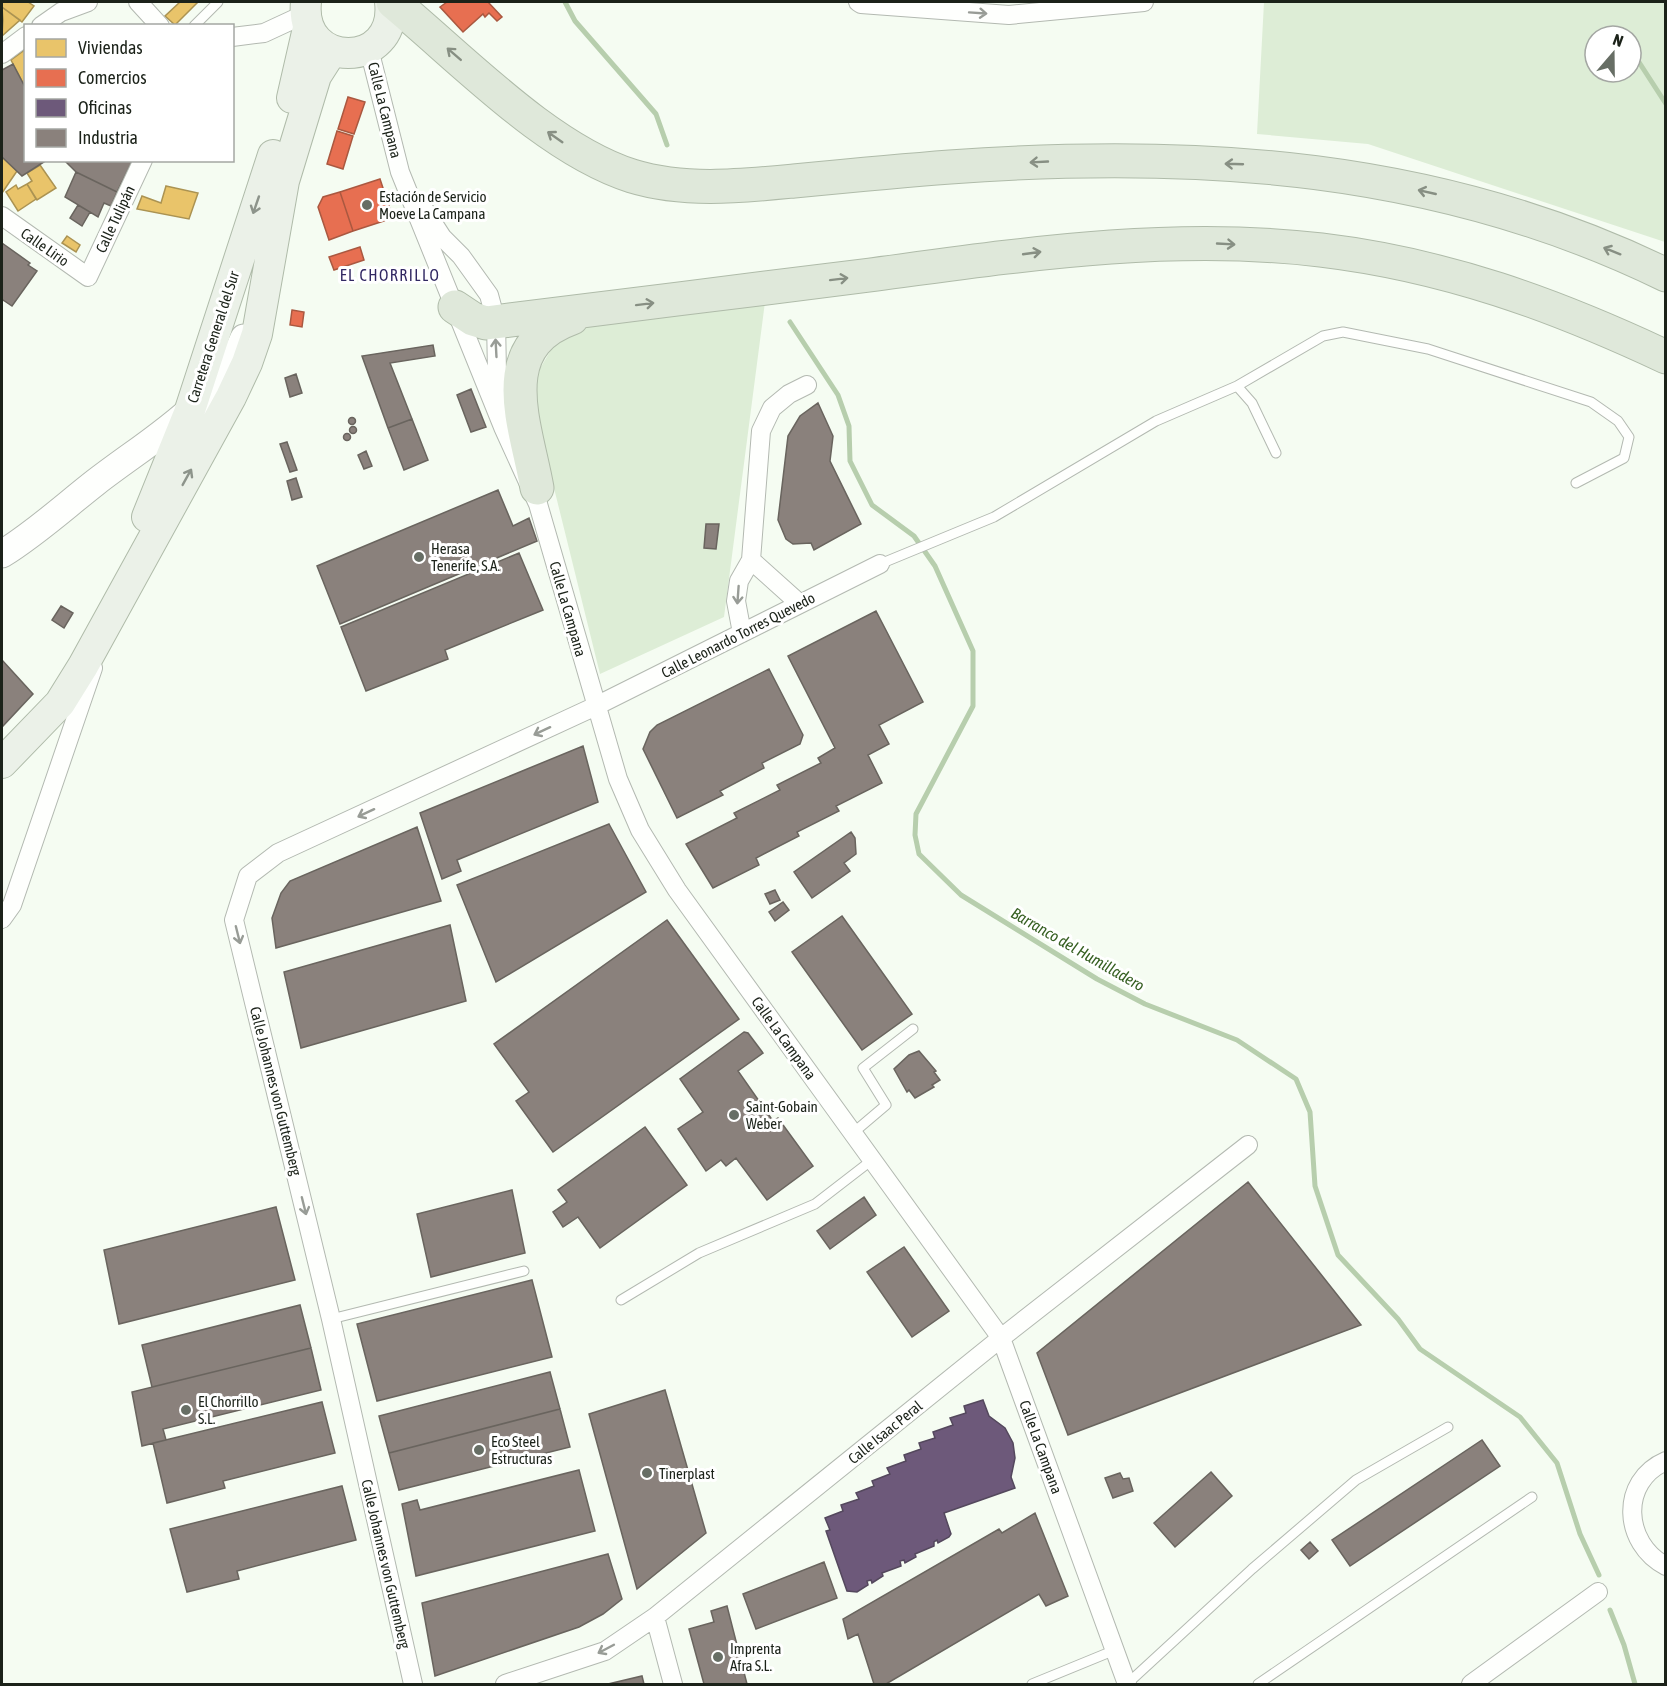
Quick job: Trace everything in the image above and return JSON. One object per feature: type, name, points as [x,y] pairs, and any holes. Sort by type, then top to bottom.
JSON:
[{"type":"highway","points":[[391,2],[553,136],[605,167],[678,186],[744,185],[950,167],[1057,161],[1165,162],[1284,168],[1386,182],[1523,217],[1627,256],[1665,275]]},
{"type":"highway","points":[[455,307],[473,319],[496,321],[587,312],[1042,251],[1188,242],[1320,250],[1460,276],[1533,299],[1665,357]]},
{"type":"highway","points":[[537,496],[519,398],[519,380],[524,358],[535,340],[555,324],[587,312]]},
{"type":"main road","points":[[306,14],[318,42],[332,51],[350,54],[369,49],[379,41],[388,28],[391,2]]},
{"type":"main road","name":"Carretera General del Sur","points":[[98,639],[189,413],[293,95],[306,14]]},
{"type":"main road","name":"Carretera General del Sur","points":[[2,764],[60,703],[98,639],[231,397],[257,334],[284,181],[316,76],[332,51]]},
{"type":"main road","points":[[2,554],[32,536],[95,483],[189,413],[219,382],[237,356],[268,282]]},
{"type":"main road","points":[[95,483],[165,414],[178,397],[213,334]]},
{"type":"main road","points":[[137,451],[156,456],[166,468]]},
{"type":"street","points":[[46,2],[61,12]]},
{"type":"street","points":[[43,24],[61,12],[88,2]]},
{"type":"street","points":[[138,2],[158,24]]},
{"type":"street","points":[[858,2],[1009,15],[1143,2]]},
{"type":"street","points":[[234,37],[264,33],[306,14]]},
{"type":"street","points":[[2,54],[24,38]]},
{"type":"street","name":"Calle La Campana","points":[[369,49],[400,172],[455,307],[537,496]]},
{"type":"street","name":"Calle Tulipán","points":[[88,277],[142,162]]},
{"type":"street","name":"Calle La Campana","points":[[400,172],[442,237],[478,278],[489,295],[496,321],[497,373],[537,496],[618,779],[640,830],[677,890],[1001,1338],[1127,1684]]},
{"type":"street","name":"Calle Lirio","points":[[2,216],[88,277]]},
{"type":"street","points":[[742,633],[736,601],[739,581],[751,560],[761,432],[772,408],[789,394],[807,384]]},
{"type":"street","points":[[751,560],[800,604]]},
{"type":"street","name":"Calle Leonardo Torres Quevedo","points":[[596,706],[880,564]]},
{"type":"street","points":[[2,919],[12,905],[63,758],[92,671],[98,639]]},
{"type":"street","name":"Calle Johannes von Guttemberg","points":[[413,1684],[332,1319],[234,920],[248,876],[278,854],[596,706]]},
{"type":"street","name":"Calle Isaac Peral","points":[[504,1684],[605,1651],[655,1617],[1001,1338],[1248,1145]]},
{"type":"street","points":[[1665,1461],[1655,1466],[1638,1486],[1631,1512],[1636,1538],[1652,1559],[1665,1566]]},
{"type":"street","points":[[1471,1684],[1598,1592]]},
{"type":"street","points":[[655,1617],[673,1684]]},
{"type":"lane","points":[[196,24],[218,2]]},
{"type":"lane","points":[[880,564],[994,517],[1156,421],[1237,386],[1323,336],[1343,332],[1428,349],[1591,402],[1618,421],[1629,437],[1624,458],[1576,483]]},
{"type":"lane","points":[[1237,386],[1252,403],[1276,453]]},
{"type":"lane","points":[[853,1133],[886,1105],[863,1068],[913,1029]]},
{"type":"lane","points":[[621,1300],[699,1253],[815,1204],[872,1160]]},
{"type":"lane","points":[[332,1319],[524,1271]]},
{"type":"lane","points":[[1127,1684],[1252,1569],[1356,1480],[1448,1427]]},
{"type":"lane","points":[[1258,1684],[1532,1497]]},
{"type":"lane","points":[[1032,1684],[1114,1650]]},
{"type":"green space","points":[[1264,2],[1665,2],[1665,242],[1368,144],[1257,134]]},
{"type":"green space","points":[[765,302],[724,617],[600,674],[529,387],[558,338],[584,324]]},
{"type":"building: Viviendas","points":[[2,2],[28,2],[34,6],[22,22],[2,7]]},
{"type":"building: Viviendas","points":[[180,2],[198,2],[176,24],[165,16]]},
{"type":"building: Viviendas","points":[[2,7],[20,20],[2,36],[3,20]]},
{"type":"building: Viviendas","points":[[24,50],[24,85],[11,60]]},
{"type":"building: Viviendas","points":[[2,157],[17,171],[2,193]]},
{"type":"building: Viviendas","points":[[40,165],[56,188],[37,200],[27,184],[32,181],[27,173]]},
{"type":"building: Viviendas","points":[[27,184],[36,199],[18,211],[6,192],[16,185],[18,189]]},
{"type":"building: Viviendas","points":[[166,186],[198,193],[189,219],[137,209],[142,196],[161,203]]},
{"type":"building: Viviendas","points":[[67,236],[80,245],[76,252],[62,243]]},
{"type":"building: Comercios","points":[[447,2],[488,2],[502,17],[497,21],[489,13],[485,17],[483,14],[463,32],[440,7]]},
{"type":"building: Comercios","points":[[348,97],[365,102],[354,134],[338,129]]},
{"type":"building: Comercios","points":[[337,131],[353,136],[343,169],[327,164]]},
{"type":"building: Comercios","name":"Estación de Servicio Moeve La Campana","points":[[380,179],[393,218],[353,231],[340,192]]},
{"type":"building: Comercios","points":[[340,192],[353,231],[329,240],[318,207],[323,197]]},
{"type":"building: Comercios","points":[[360,247],[364,260],[334,270],[329,257]]},
{"type":"building: Comercios","points":[[292,310],[304,312],[302,327],[290,325]]},
{"type":"building: Oficinas","points":[[983,1400],[989,1416],[1005,1428],[1013,1443],[1015,1458],[1011,1477],[1015,1488],[944,1513],[951,1534],[949,1537],[938,1543],[937,1540],[934,1546],[915,1554],[916,1557],[905,1563],[904,1560],[900,1561],[901,1566],[882,1573],[883,1576],[872,1583],[871,1580],[867,1581],[868,1585],[857,1592],[847,1591],[826,1531],[830,1530],[825,1518],[843,1511],[841,1505],[859,1499],[856,1493],[874,1486],[872,1481],[890,1474],[887,1468],[906,1461],[904,1455],[921,1449],[919,1443],[935,1438],[933,1432],[953,1425],[950,1418],[966,1413],[964,1406]]},
{"type":"building: Industria","points":[[13,64],[24,85],[24,162],[44,162],[22,176],[2,157],[2,70]]},
{"type":"building: Industria","points":[[66,162],[132,162],[117,192],[76,172]]},
{"type":"building: Industria","points":[[76,172],[117,192],[111,206],[104,203],[98,217],[65,197]]},
{"type":"building: Industria","points":[[78,205],[90,212],[82,226],[70,218]]},
{"type":"building: Industria","points":[[2,243],[30,263],[28,265],[37,271],[12,306],[3,300],[2,302]]},
{"type":"building: Industria","points":[[433,345],[435,356],[390,363],[412,419],[388,428],[362,356]]},
{"type":"building: Industria","points":[[296,374],[302,393],[290,397],[285,378]]},
{"type":"building: Industria","points":[[471,389],[486,427],[471,432],[457,395]]},
{"type":"building: Industria","points":[[818,403],[833,436],[830,461],[861,524],[814,550],[811,543],[793,544],[786,539],[778,520],[788,436],[800,416]]},
{"type":"building: Industria","points":[[352,418],[355,421],[352,424],[349,421]]},
{"type":"building: Industria","points":[[412,419],[428,460],[404,470],[388,428]]},
{"type":"building: Industria","points":[[353,427],[356,430],[353,433],[350,430]]},
{"type":"building: Industria","points":[[347,434],[350,437],[347,440],[344,437]]},
{"type":"building: Industria","points":[[287,442],[297,470],[290,472],[280,444]]},
{"type":"building: Industria","points":[[366,451],[372,466],[364,469],[358,455]]},
{"type":"building: Industria","points":[[296,478],[302,497],[292,500],[287,481]]},
{"type":"building: Industria","name":"Herasa Tenerife, S.A.","points":[[498,490],[513,526],[529,518],[537,541],[340,624],[317,566]]},
{"type":"building: Industria","points":[[706,524],[719,524],[716,549],[704,548]]},
{"type":"building: Industria","points":[[519,553],[543,610],[445,650],[448,659],[366,691],[341,627]]},
{"type":"building: Industria","points":[[61,606],[73,613],[64,628],[52,620]]},
{"type":"building: Industria","points":[[876,611],[923,702],[879,725],[889,744],[868,755],[882,783],[836,806],[839,811],[797,832],[799,836],[756,858],[759,865],[713,888],[686,844],[737,818],[734,813],[780,790],[777,785],[821,763],[818,758],[835,748],[788,656]]},
{"type":"building: Industria","points":[[2,660],[33,694],[2,727]]},
{"type":"building: Industria","points":[[769,669],[803,735],[800,744],[762,763],[764,768],[720,791],[723,795],[677,818],[643,749],[650,732],[657,725]]},
{"type":"building: Industria","points":[[583,746],[598,802],[457,860],[461,871],[442,879],[420,813]]},
{"type":"building: Industria","points":[[609,824],[646,892],[496,982],[457,885]]},
{"type":"building: Industria","points":[[417,827],[441,901],[276,948],[272,918],[281,893],[290,881]]},
{"type":"building: Industria","points":[[851,832],[855,838],[856,854],[844,863],[850,871],[812,898],[794,872]]},
{"type":"building: Industria","points":[[775,890],[780,900],[770,904],[765,894]]},
{"type":"building: Industria","points":[[783,902],[789,910],[775,921],[769,912]]},
{"type":"building: Industria","points":[[842,916],[912,1014],[862,1050],[792,952]]},
{"type":"building: Industria","points":[[667,920],[739,1019],[553,1152],[516,1101],[529,1092],[494,1044]]},
{"type":"building: Industria","points":[[450,925],[466,1001],[301,1048],[284,972]]},
{"type":"building: Industria","name":"Saint-Gobain Weber","points":[[744,1032],[748,1033],[763,1053],[738,1071],[773,1121],[778,1118],[813,1166],[767,1200],[736,1158],[726,1166],[721,1160],[706,1171],[678,1129],[703,1112],[680,1079]]},
{"type":"building: Industria","points":[[919,1051],[936,1071],[934,1072],[940,1080],[932,1085],[934,1087],[915,1098],[909,1090],[907,1092],[894,1069],[909,1055]]},
{"type":"building: Industria","points":[[645,1127],[687,1185],[600,1248],[578,1217],[563,1227],[553,1212],[567,1202],[558,1190]]},
{"type":"building: Industria","points":[[1248,1182],[1361,1325],[1068,1435],[1037,1353]]},
{"type":"building: Industria","points":[[512,1190],[525,1253],[431,1277],[417,1214]]},
{"type":"building: Industria","points":[[864,1197],[876,1215],[830,1249],[817,1231]]},
{"type":"building: Industria","points":[[276,1207],[295,1280],[119,1324],[104,1250]]},
{"type":"building: Industria","points":[[904,1247],[949,1311],[912,1337],[867,1272]]},
{"type":"building: Industria","points":[[532,1280],[552,1357],[377,1401],[357,1324]]},
{"type":"building: Industria","points":[[300,1305],[311,1348],[152,1387],[142,1345]]},
{"type":"building: Industria","name":"El Chorrillo S.L.","points":[[311,1348],[321,1390],[163,1429],[166,1440],[142,1446],[132,1392]]},
{"type":"building: Industria","points":[[550,1372],[560,1409],[389,1453],[379,1416]]},
{"type":"building: Industria","name":"Tinerplast","points":[[665,1390],[706,1533],[637,1589],[589,1414]]},
{"type":"building: Industria","points":[[322,1402],[335,1453],[223,1481],[225,1488],[167,1503],[153,1443]]},
{"type":"building: Industria","name":"Eco Steel Estructuras","points":[[560,1409],[570,1447],[399,1490],[389,1453]]},
{"type":"building: Industria","points":[[1482,1440],[1500,1466],[1350,1566],[1332,1540]]},
{"type":"building: Industria","points":[[579,1470],[595,1531],[416,1576],[402,1504],[417,1500],[420,1510]]},
{"type":"building: Industria","points":[[1211,1472],[1232,1496],[1175,1547],[1154,1523]]},
{"type":"building: Industria","points":[[1120,1473],[1123,1479],[1129,1478],[1133,1491],[1113,1498],[1105,1478]]},
{"type":"building: Industria","points":[[342,1486],[356,1540],[237,1571],[239,1579],[187,1592],[170,1529]]},
{"type":"building: Industria","points":[[1035,1513],[1068,1596],[1046,1606],[1039,1594],[886,1684],[874,1684],[858,1634],[848,1639],[843,1619],[999,1529],[1002,1533]]},
{"type":"building: Industria","points":[[1310,1542],[1318,1551],[1309,1559],[1301,1550]]},
{"type":"building: Industria","points":[[608,1554],[622,1599],[603,1614],[579,1627],[435,1676],[422,1603]]},
{"type":"building: Industria","points":[[824,1562],[837,1598],[756,1629],[743,1594]]},
{"type":"building: Industria","name":"Imprenta Afra S.L.","points":[[727,1606],[747,1684],[704,1684],[689,1629],[714,1622],[711,1611]]},
{"type":"building: Industria","points":[[642,1676],[644,1684],[608,1684]]},
{"type":"waterway","name":"Barranco del Humilladero","points":[[565,2],[575,21],[656,114],[667,145]]},
{"type":"waterway","points":[[1643,68],[1666,104]]},
{"type":"waterway","name":"Barranco del Humilladero","points":[[790,322],[838,395],[849,426],[850,461],[872,505],[914,536],[935,566],[973,651],[973,706],[916,814],[915,835],[919,854],[961,895],[1097,979],[1145,1004],[1237,1040],[1296,1079],[1310,1112],[1315,1186],[1338,1255],[1398,1319],[1420,1349],[1520,1417],[1557,1463],[1580,1534],[1599,1575]]},
{"type":"waterway","name":"Barranco del Humilladero","points":[[1610,1610],[1624,1645],[1635,1684]]},
{"type":"place","name":"Estación de Servicio Moeve La Campana","points":[[367,205]]},
{"type":"place","name":"Herasa Tenerife, S.A.","points":[[419,557]]},
{"type":"place","name":"Saint-Gobain Weber","points":[[734,1115]]},
{"type":"place","name":"El Chorrillo S.L.","points":[[186,1410]]},
{"type":"place","name":"Eco Steel Estructuras","points":[[479,1450]]},
{"type":"place","name":"Tinerplast","points":[[647,1473]]},
{"type":"place","name":"Imprenta Afra S.L.","points":[[718,1657]]},
{"type":"district","name":"EL CHORRILLO","points":[[390,275]]}]
